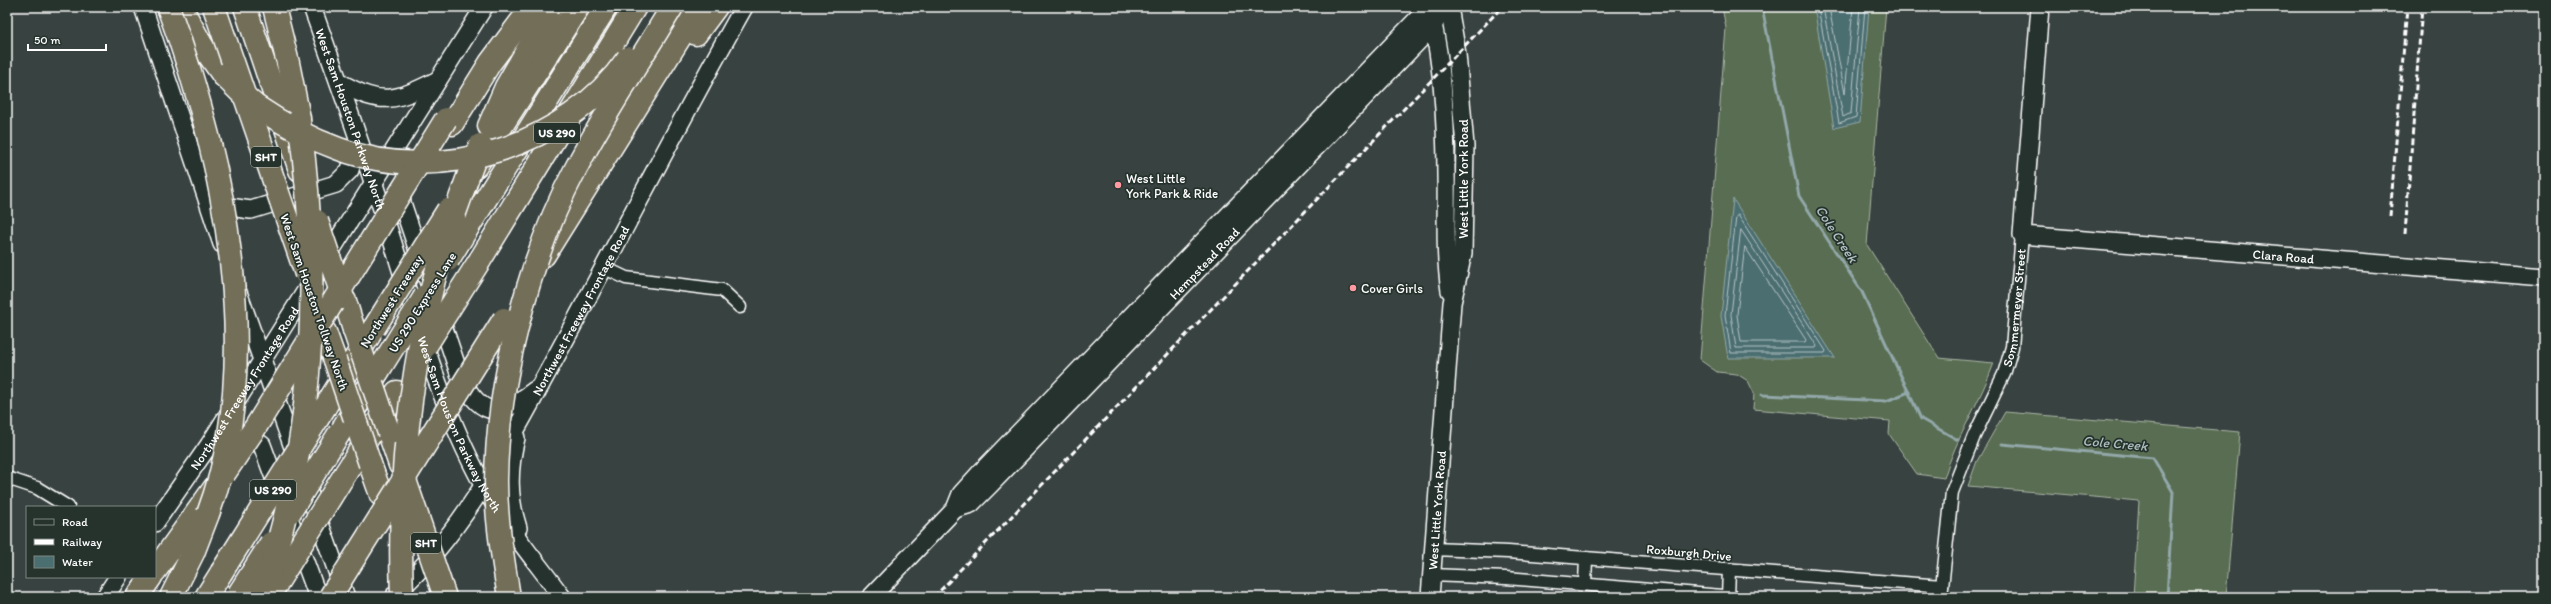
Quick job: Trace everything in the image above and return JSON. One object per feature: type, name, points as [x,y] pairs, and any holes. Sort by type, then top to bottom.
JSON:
[{"type":"highway","points":[[168,7],[198,95],[215,163],[229,247],[235,328],[235,383],[228,434],[213,500],[193,553],[171,597]]},
{"type":"highway","points":[[181,7],[201,44],[223,75],[256,105],[298,130],[340,150],[382,160],[436,163],[490,154],[524,141],[560,123],[589,102],[615,77],[665,7]]},
{"type":"highway","name":"West Sam Houston Tollway North","points":[[214,7],[416,597]]},
{"type":"highway","name":"SHT","points":[[245,7],[445,597]]},
{"type":"highway","points":[[262,597],[284,523],[302,425],[309,364],[312,283],[311,242],[302,146],[288,63],[274,7]]},
{"type":"highway","points":[[449,121],[514,7]]},
{"type":"highway","points":[[156,570],[255,428],[358,260],[449,121],[532,7]]},
{"type":"highway","points":[[402,597],[401,504],[407,427],[418,355],[435,279],[456,207],[481,142],[506,87],[552,7]]},
{"type":"highway","name":"Northwest Freeway","points":[[206,597],[454,199],[578,7]]},
{"type":"highway","name":"US 290 Express Lane","points":[[238,596],[606,7]]},
{"type":"highway","name":"US 290","points":[[268,597],[480,260],[635,7]]},
{"type":"highway","points":[[509,597],[500,535],[496,481],[500,431],[513,345],[531,276],[575,170],[672,7]]},
{"type":"highway","points":[[330,597],[699,7]]},
{"type":"highway","points":[[601,165],[716,7]]},
{"type":"highway","points":[[137,597],[150,578]]},
{"type":"main road","points":[[143,7],[203,191],[346,597]]},
{"type":"main road","name":"West Sam Houston Parkway North","points":[[312,7],[374,183],[439,389],[460,440],[482,484],[522,544],[562,597]]},
{"type":"main road","name":"Northwest Freeway Frontage Road","points":[[156,522],[209,445],[484,7]]},
{"type":"main road","name":"Northwest Freeway Frontage Road","points":[[392,597],[431,556],[453,529],[482,484],[540,386],[604,268],[657,162],[744,7]]},
{"type":"main road","name":"West Little York Road","points":[[1429,7],[1441,71],[1445,132],[1445,255],[1452,303]]},
{"type":"main road","name":"Hempstead Road","points":[[871,597],[955,510],[961,494],[979,474],[1429,7]]},
{"type":"main road","name":"Hempstead Road","points":[[955,510],[971,504],[1433,26],[1443,7]]},
{"type":"main road","name":"West Little York Road","points":[[1430,597],[1452,303],[1463,253],[1465,146],[1457,54],[1449,7]]},
{"type":"main road","name":"Sommermeyer Street","points":[[2022,235],[2040,7]]},
{"type":"main road","points":[[339,82],[358,93],[373,98],[390,99],[405,96],[438,80]]},
{"type":"main road","points":[[408,130],[401,178],[402,203],[461,379],[473,400],[490,409],[503,409],[516,404],[540,386]]},
{"type":"main road","points":[[203,191],[229,207],[251,210],[336,184],[350,170],[358,137]]},
{"type":"main road","name":"Clara Road","points":[[2022,235],[2544,277]]},
{"type":"main road","points":[[520,420],[511,458],[509,479],[511,508],[522,544]]},
{"type":"main road","points":[[209,445],[234,434],[248,436],[262,445],[318,597]]},
{"type":"main road","points":[[105,597],[117,578]]},
{"type":"street","name":"Sommermeyer Street","points":[[1942,592],[1952,492],[1968,449],[2004,374],[2012,347],[2022,235]]},
{"type":"street","points":[[604,268],[626,278],[722,290],[740,307]]},
{"type":"street","points":[[7,478],[37,488],[66,506]]},
{"type":"street","name":"Roxburgh Drive","points":[[1433,549],[1586,558],[1729,570],[1942,592]]},
{"type":"street","points":[[1585,584],[1586,558]]},
{"type":"street","points":[[1728,597],[1729,570]]},
{"type":"street","points":[[1431,575],[1506,578],[1734,597]]},
{"type":"green space","points":[[1722,7],[1886,7],[1867,245],[1939,358],[1994,363],[1955,449],[1944,478],[1917,474],[1889,434],[1890,421],[1753,409],[1754,393],[1748,381],[1737,374],[1717,372],[1700,360],[1726,28]]},
{"type":"green space","points":[[2005,412],[2240,432],[2226,597],[2133,597],[2139,501],[1968,486],[1977,461]]},
{"type":"water","points":[[1814,7],[1869,7],[1860,122],[1834,128]]},
{"type":"water","points":[[1733,199],[1835,358],[1728,358],[1721,316]]},
{"type":"waterway","name":"Cole Creek","points":[[1762,7],[1799,196],[1862,292],[1921,419],[1958,440]]},
{"type":"waterway","points":[[1762,395],[1886,401],[1909,392]]},
{"type":"waterway","name":"Cole Creek","points":[[2002,444],[2153,458],[2173,492],[2167,597]]},
{"type":"railway","points":[[934,597],[1502,7]]},
{"type":"railway","points":[[2390,216],[2407,7]]},
{"type":"railway","points":[[2405,234],[2422,7]]},
{"type":"place","name":"West Little York Park & Ride","points":[[1118,185]]},
{"type":"place","name":"Cover Girls","points":[[1353,288]]}]
